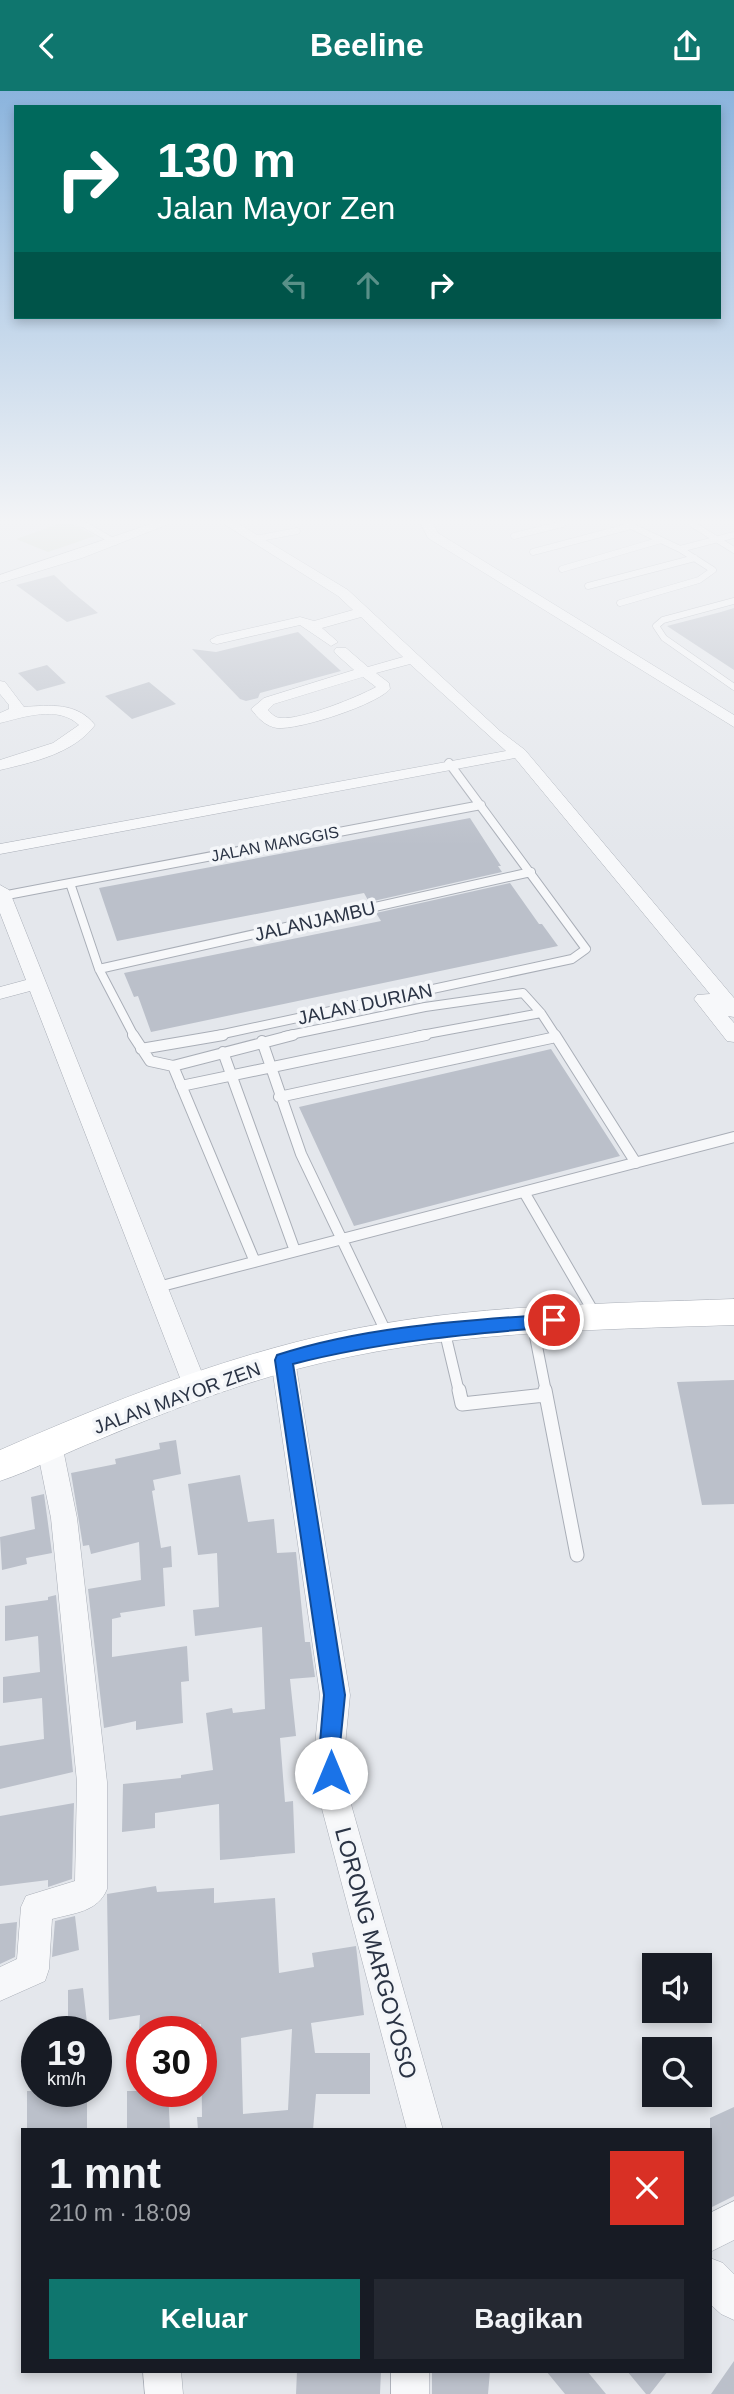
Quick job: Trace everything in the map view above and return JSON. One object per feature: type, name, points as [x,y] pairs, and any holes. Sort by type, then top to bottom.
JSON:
[{"type":"street","points":[[217,640],[253,631]]},
{"type":"street","points":[[318,631],[365,672],[384,686],[383,689],[369,697],[288,723],[270,720],[259,709],[269,701],[365,672],[414,658]]},
{"type":"street","points":[[385,631],[494,734],[734,1011]]},
{"type":"street","points":[[591,631],[734,722]]},
{"type":"street","points":[[0,685],[17,705],[16,712]]},
{"type":"street","points":[[0,718],[16,712],[67,711],[81,716],[88,726],[80,736],[44,752],[0,765]]},
{"type":"street","points":[[0,849],[449,763],[512,754]]},
{"type":"street","points":[[512,754],[734,1036]]},
{"type":"street","points":[[1,893],[196,1388]]},
{"type":"street","points":[[0,993],[37,983]]},
{"type":"street","name":"JALAN MAYOR ZEN","points":[[0,1466],[49,1444],[196,1388],[340,1345],[444,1329],[532,1321],[734,1312]]},
{"type":"street","name":"LORONG MARGOYOSO","points":[[283,1360],[335,1695],[329,1755],[332,1790],[424,2128]]},
{"type":"street","points":[[0,1984],[33,1969],[37,1907],[83,1895],[92,1889],[92,1782],[64,1518],[49,1444]]},
{"type":"street","points":[[712,2233],[734,2219]]},
{"type":"street","points":[[712,2278],[734,2301]]},
{"type":"street","points":[[162,2373],[164,2394]]},
{"type":"street","points":[[410,2373],[410,2394]]},
{"type":"lane","points":[[660,631],[664,638],[730,681],[734,687]]},
{"type":"lane","points":[[449,763],[531,872]]},
{"type":"lane","name":"JALAN MANGGIS","points":[[1,893],[70,883],[481,805]]},
{"type":"lane","name":"JALAN DURIAN","points":[[141,1049],[188,1042],[572,959],[586,949],[531,872]]},
{"type":"lane","name":"JALANJAMBU","points":[[99,969],[531,872]]},
{"type":"lane","points":[[70,883],[99,969],[150,1061],[173,1066],[262,1041],[425,1007],[518,992],[527,995],[541,1013],[636,1163]]},
{"type":"lane","points":[[181,1086],[269,1066],[541,1013]]},
{"type":"lane","points":[[279,1097],[556,1037]]},
{"type":"lane","points":[[262,1041],[279,1097],[340,1240],[388,1338]]},
{"type":"lane","points":[[223,1052],[295,1251]]},
{"type":"lane","points":[[173,1066],[255,1262]]},
{"type":"lane","points":[[158,1287],[734,1137]]},
{"type":"lane","points":[[524,1192],[597,1318]]},
{"type":"lane","points":[[532,1321],[577,1555]]},
{"type":"lane","points":[[444,1329],[462,1404],[545,1395]]},
{"type":"building","points":[[675,631],[734,631],[734,670]]},
{"type":"building","points":[[298,632],[341,671],[260,693],[258,698],[246,701],[240,699],[192,649],[216,652]]},
{"type":"building","points":[[47,665],[66,683],[37,691],[18,673]]},
{"type":"building","points":[[149,682],[176,704],[132,719],[105,696]]},
{"type":"building","points":[[470,818],[501,866],[498,866],[502,872],[369,902],[364,893],[117,941],[99,888]]},
{"type":"building","points":[[510,883],[558,946],[151,1032],[138,996],[134,997],[124,973],[381,921],[376,913]]},
{"type":"building","points":[[551,1049],[620,1156],[354,1226],[299,1107]]},
{"type":"building","points":[[734,1380],[734,1504],[702,1505],[677,1382]]},
{"type":"building","points":[[176,1440],[181,1474],[153,1480],[155,1490],[152,1491],[161,1548],[171,1546],[172,1567],[163,1568],[165,1606],[120,1613],[121,1617],[112,1619],[112,1657],[187,1646],[189,1681],[181,1682],[183,1723],[136,1730],[136,1721],[104,1728],[88,1589],[141,1580],[139,1542],[91,1554],[89,1545],[83,1546],[71,1473],[116,1464],[115,1459],[160,1449],[159,1443]]},
{"type":"building","points":[[240,1475],[248,1522],[274,1519],[277,1553],[296,1552],[305,1642],[310,1642],[315,1677],[290,1679],[296,1736],[280,1738],[285,1802],[293,1801],[295,1853],[220,1860],[219,1804],[155,1813],[155,1828],[122,1832],[123,1784],[181,1778],[181,1775],[213,1770],[206,1713],[232,1708],[233,1713],[265,1709],[262,1627],[195,1636],[193,1610],[219,1607],[217,1553],[198,1555],[188,1484]]},
{"type":"building","points":[[44,1494],[52,1553],[26,1558],[27,1564],[2,1570],[0,1537],[35,1529],[31,1497]]},
{"type":"building","points":[[56,1595],[73,1772],[0,1789],[0,1746],[44,1739],[42,1698],[3,1703],[3,1677],[40,1672],[38,1636],[5,1641],[5,1606],[48,1600],[48,1597]]},
{"type":"building","points":[[74,1803],[72,1879],[48,1887],[48,1880],[0,1886],[0,1816]]},
{"type":"building","points":[[156,1886],[157,1892],[214,1888],[214,1903],[275,1898],[279,1973],[314,1967],[312,1953],[356,1946],[364,2015],[311,2023],[315,2053],[370,2053],[370,2094],[316,2094],[313,2128],[198,2128],[197,2117],[202,2117],[202,2107],[217,2107],[217,2016],[112,2020],[112,2016],[109,2016],[107,1894]],"holes":[[[292,2029],[288,2110],[243,2114],[241,2038]]]},
{"type":"building","points":[[75,1916],[79,1950],[52,1957],[55,1921]]},
{"type":"building","points":[[17,1922],[15,1957],[0,1964],[0,1924]]},
{"type":"building","points":[[83,1988],[86,2016],[68,2016],[68,1990]]},
{"type":"building","points":[[27,2107],[87,2107],[87,2128],[27,2128]]},
{"type":"building","points":[[127,2107],[169,2107],[170,2128],[127,2128]]},
{"type":"building","points":[[734,2107],[734,2196],[712,2207],[712,2128],[710,2118]]},
{"type":"building","points":[[734,2361],[734,2394],[711,2394]]},
{"type":"building","points":[[297,2373],[381,2373],[380,2394],[296,2394]]},
{"type":"building","points":[[432,2373],[490,2373],[488,2394],[432,2394]]},
{"type":"building","points":[[548,2373],[589,2373],[606,2394],[565,2394]]},
{"type":"building","points":[[629,2373],[666,2373],[650,2394],[646,2394]]},
{"type":"route","points":[[331,1773],[329,1755],[335,1695],[283,1360],[340,1345],[444,1329],[554,1320]]}]
